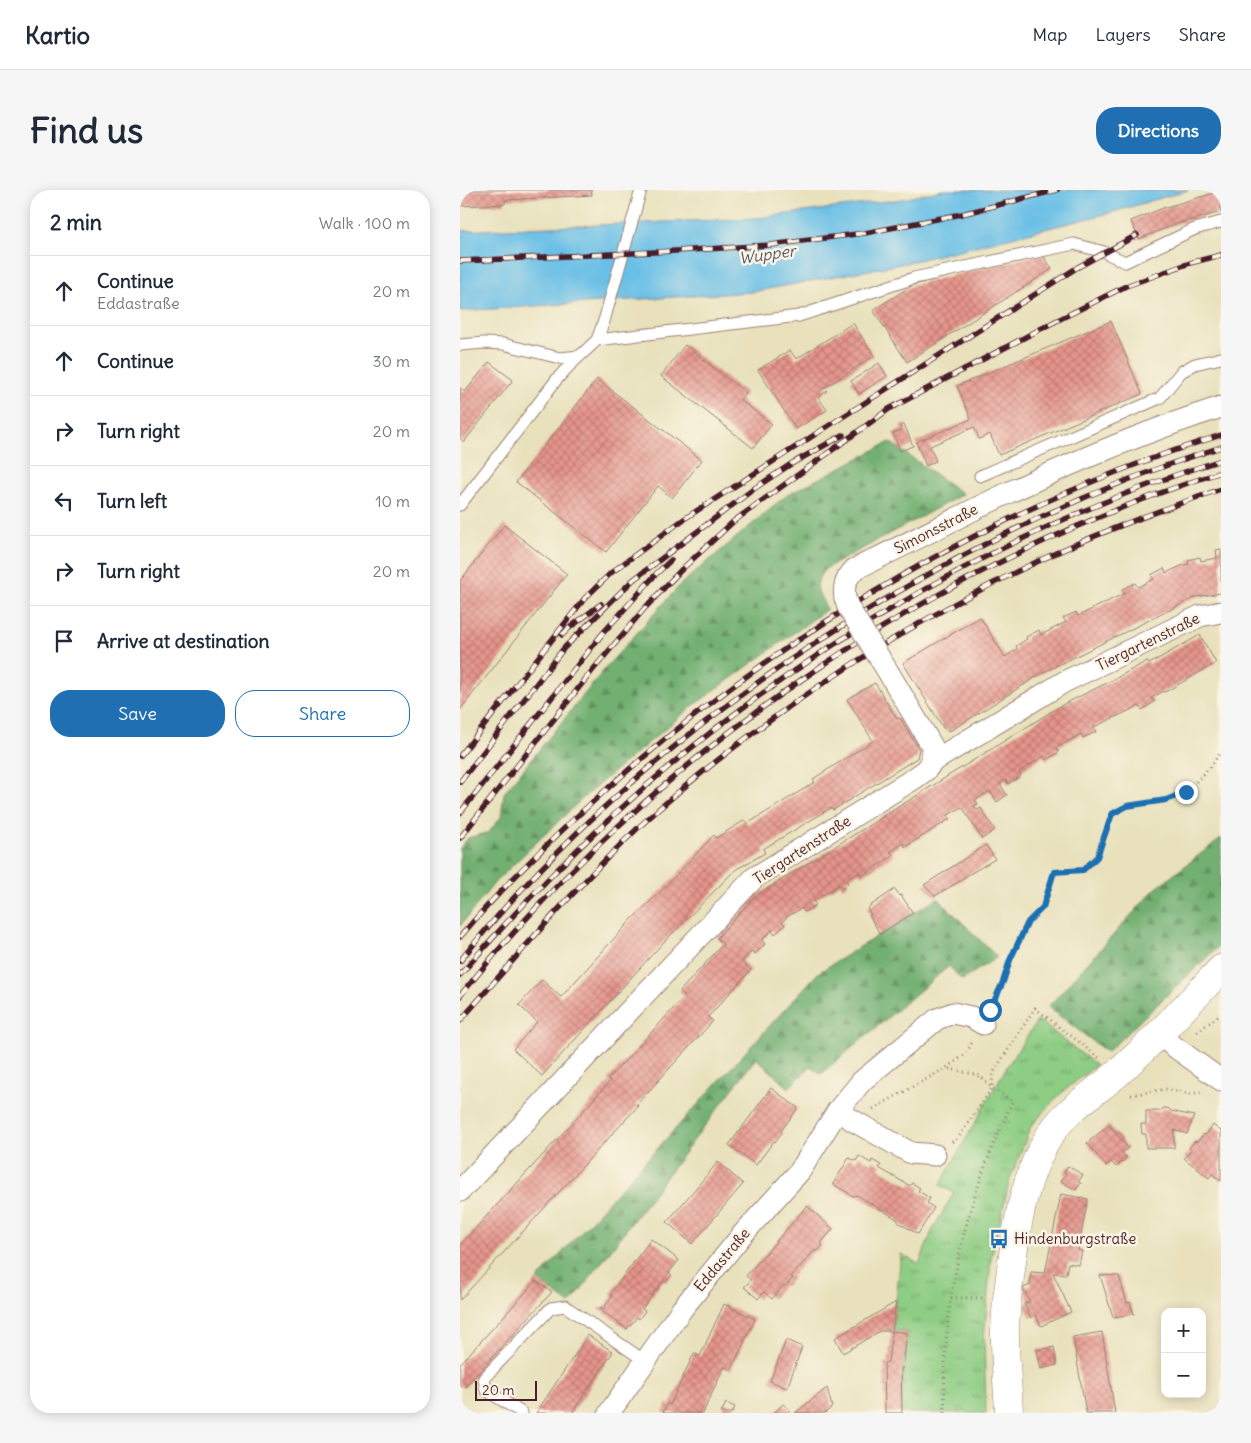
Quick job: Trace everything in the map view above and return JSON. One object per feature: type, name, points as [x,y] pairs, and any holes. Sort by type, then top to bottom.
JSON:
[{"type":"street","name":"Simonsstraße","points":[[932,762],[932,746],[848,607],[844,586],[849,574],[855,569],[984,505],[1070,465],[1221,407]]},
{"type":"street","name":"Tiergartenstraße","points":[[460,1191],[754,878],[915,778],[926,770],[932,762],[1064,682],[1200,616],[1221,612]]},
{"type":"street","points":[[1009,1413],[1005,1328],[1007,1298],[1022,1206],[1038,1155],[1052,1131],[1074,1108],[1118,1073],[1159,1034],[1221,969]]},
{"type":"street","name":"Eddastraße","points":[[609,1413],[682,1308],[742,1235],[800,1171],[845,1115],[862,1082],[937,1019],[953,1014],[971,1017],[979,1031]]},
{"type":"street","points":[[1159,1034],[1213,1086]]},
{"type":"street","points":[[845,1115],[911,1153],[935,1155]]},
{"type":"lane","points":[[460,505],[557,379],[597,340],[606,315],[640,193]]},
{"type":"lane","points":[[597,340],[799,316],[914,278],[1074,244],[1104,252],[1125,262],[1195,229],[1221,222]]},
{"type":"lane","points":[[460,345],[503,344],[560,358],[579,356]]},
{"type":"lane","points":[[980,476],[1160,398],[1181,372],[1195,364],[1221,358]]},
{"type":"lane","points":[[522,1413],[486,1390],[484,1378],[550,1308],[565,1306],[645,1361]]},
{"type":"path","points":[[845,1115],[946,1068],[966,1054],[1003,982],[1010,960],[1028,922],[1043,907],[1054,872],[1083,870],[1097,857],[1112,814],[1127,806],[1166,800],[1186,792],[1210,767],[1221,752]]},
{"type":"path","points":[[935,1155],[958,1138],[992,1088],[993,1073],[1035,1008],[1099,1058]]},
{"type":"path","points":[[1214,1018],[1221,1014]]},
{"type":"path","points":[[944,1413],[945,1358],[951,1298],[967,1219],[988,1161],[1013,1101],[992,1088],[980,1076],[946,1068]]},
{"type":"path","points":[[1127,1096],[1135,1093],[1165,1090],[1190,1094],[1213,1086]]},
{"type":"path","points":[[951,1298],[1007,1298]]},
{"type":"green space","points":[[890,442],[963,494],[825,569],[819,579],[818,589],[827,609],[690,708],[586,795],[496,881],[460,926],[460,848],[468,838],[489,832],[501,817],[504,793],[609,664],[681,584],[787,495]]},
{"type":"green space","points":[[1221,838],[1221,944],[1107,1052],[1048,1007],[1154,890]]},
{"type":"green space","points":[[938,898],[997,957],[962,980],[949,966],[821,1074],[811,1066],[789,1088],[756,1058],[570,1304],[537,1280],[818,973]]},
{"type":"green space","points":[[1038,1020],[1096,1065],[1059,1095],[1031,1126],[1010,1179],[991,1258],[984,1339],[986,1413],[901,1413],[903,1369],[908,1332],[893,1330],[901,1254],[919,1264],[933,1229],[954,1193],[940,1185],[1006,1068]]},
{"type":"water","name":"Wupper","points":[[943,190],[1188,190],[1110,213],[906,263],[752,292],[460,311],[460,231],[757,218],[903,199]]},
{"type":"building","points":[[460,190],[591,190],[592,195],[505,200],[505,204],[460,206]]},
{"type":"building","points":[[1221,191],[1221,212],[1176,224],[1139,239],[1131,221],[1163,208]]},
{"type":"building","points":[[1042,254],[1052,269],[907,362],[873,310],[913,285]]},
{"type":"building","points":[[1111,321],[1142,394],[999,455],[990,434],[979,439],[974,427],[930,446],[936,461],[926,466],[916,442],[971,419],[957,386]]},
{"type":"building","points":[[853,323],[874,356],[824,388],[827,391],[818,397],[827,410],[796,429],[758,370],[790,350],[796,359]]},
{"type":"building","points":[[685,345],[746,393],[740,400],[772,424],[753,448],[661,376]]},
{"type":"building","points":[[489,362],[513,380],[464,442],[460,438],[460,388],[465,392]]},
{"type":"building","points":[[879,363],[887,376],[859,394],[851,381]]},
{"type":"building","points":[[597,379],[702,460],[672,498],[658,486],[606,552],[516,482]]},
{"type":"building","points":[[904,424],[913,446],[900,451],[893,433],[902,430],[900,426]]},
{"type":"building","points":[[504,525],[567,574],[460,710],[460,581]]},
{"type":"building","points":[[1221,549],[1221,593],[1196,597],[1044,672],[950,731],[944,729],[903,663],[980,617],[1005,657],[1017,649],[1016,646],[1027,639],[1026,637],[1039,630],[1041,635],[1066,622],[1063,618],[1076,612],[1078,616],[1125,593],[1122,589],[1135,583],[1138,587],[1154,579],[1151,575],[1164,568],[1166,573],[1189,564],[1188,560],[1200,557],[1201,561],[1217,558],[1216,550]]},
{"type":"building","points":[[1200,635],[1216,663],[1151,698],[1154,702],[1142,710],[1139,706],[1094,727],[1096,732],[1083,738],[1081,734],[1056,748],[1059,752],[1046,760],[1044,756],[1019,772],[1021,776],[1008,784],[1006,780],[1000,784],[1007,795],[997,802],[990,791],[975,800],[978,804],[974,806],[977,810],[981,808],[995,830],[982,839],[962,807],[948,815],[950,819],[905,847],[903,843],[890,852],[894,855],[862,876],[859,872],[846,880],[848,884],[843,888],[840,884],[813,901],[816,905],[804,912],[802,908],[788,916],[782,922],[785,925],[775,934],[772,930],[762,940],[765,944],[755,954],[752,951],[742,962],[751,970],[708,1017],[713,1021],[636,1105],[638,1106],[460,1300],[460,1245],[576,1119],[610,1081],[608,1079],[685,996],[680,991],[723,944],[717,938],[754,897],[1062,705],[1147,661],[1149,664]]},
{"type":"building","points":[[875,683],[897,719],[900,718],[919,749],[917,758],[833,810],[831,808],[763,849],[765,853],[735,870],[660,946],[542,1076],[513,1049],[537,1022],[519,1005],[542,980],[561,997],[631,920],[714,835],[716,838],[745,820],[747,824],[815,782],[813,779],[873,741],[847,699]]},
{"type":"building","points":[[986,845],[995,859],[935,896],[924,885]]},
{"type":"building","points":[[895,889],[913,913],[880,934],[867,908]]},
{"type":"building","points":[[771,1088],[798,1108],[775,1142],[756,1165],[729,1145]]},
{"type":"building","points":[[1163,1108],[1194,1116],[1187,1134],[1174,1130],[1174,1148],[1146,1148],[1146,1134],[1142,1134],[1141,1124],[1146,1124],[1146,1111],[1161,1111]]},
{"type":"building","points":[[1109,1125],[1128,1148],[1122,1153],[1127,1158],[1116,1167],[1111,1162],[1106,1166],[1087,1143]]},
{"type":"building","points":[[1213,1125],[1221,1131],[1221,1181],[1212,1174],[1209,1178],[1184,1158],[1191,1150],[1189,1148],[1195,1141],[1197,1142],[1204,1134],[1206,1135]]},
{"type":"building","points":[[859,1156],[871,1163],[872,1160],[881,1165],[879,1168],[910,1186],[912,1183],[920,1188],[918,1191],[930,1198],[927,1203],[934,1208],[918,1234],[857,1195],[853,1196],[833,1184],[849,1158],[856,1161]]},
{"type":"building","points":[[718,1162],[743,1184],[692,1244],[667,1222]]},
{"type":"building","points":[[1068,1166],[1083,1175],[1078,1182],[1081,1183],[1076,1190],[1061,1181],[1066,1174],[1064,1172]]},
{"type":"building","points":[[1061,1194],[1088,1199],[1078,1250],[1082,1251],[1079,1265],[1068,1263],[1066,1274],[1053,1273],[1071,1312],[1041,1326],[1036,1315],[1031,1318],[1024,1304],[1030,1302],[1023,1288],[1030,1285],[1031,1272],[1045,1273]]},
{"type":"building","points":[[807,1206],[833,1229],[821,1243],[823,1245],[817,1252],[815,1250],[791,1277],[793,1278],[786,1286],[784,1285],[772,1299],[764,1292],[758,1299],[744,1287],[751,1280],[746,1276]]},
{"type":"building","points":[[651,1239],[679,1260],[669,1273],[672,1275],[666,1282],[663,1281],[642,1309],[645,1311],[639,1319],[637,1317],[627,1329],[599,1309],[601,1307],[603,1309],[612,1297],[611,1293]]},
{"type":"building","points":[[1100,1275],[1119,1276],[1127,1303],[1130,1302],[1134,1314],[1113,1317]]},
{"type":"building","points":[[536,1281],[552,1292],[464,1388],[460,1385],[460,1364]]},
{"type":"building","points":[[896,1302],[892,1331],[880,1331],[843,1353],[835,1338]]},
{"type":"building","points":[[724,1304],[755,1319],[731,1370],[724,1367],[703,1413],[663,1413],[667,1403],[670,1405],[694,1353],[700,1356]]},
{"type":"building","points":[[892,1331],[907,1333],[903,1369],[901,1368],[902,1413],[885,1413],[884,1363],[888,1362]]},
{"type":"building","points":[[1102,1332],[1115,1413],[1086,1413],[1073,1337]]},
{"type":"building","points":[[588,1335],[613,1352],[572,1413],[536,1413]]},
{"type":"building","points":[[786,1340],[802,1347],[787,1388],[770,1381]]},
{"type":"building","points":[[1054,1347],[1057,1365],[1041,1369],[1037,1350]]},
{"type":"building","points":[[827,1388],[832,1407],[825,1413],[795,1413]]},
{"type":"building","points":[[726,1403],[735,1407],[732,1413],[721,1413]]},
{"type":"building","points":[[783,1404],[790,1410],[787,1413],[774,1413]]},
{"type":"railway","points":[[460,261],[770,245],[865,233],[962,214],[1057,190]]},
{"type":"railway","points":[[460,756],[585,598],[612,572],[684,519],[822,430],[1078,267],[1137,235]]},
{"type":"railway","points":[[460,838],[592,671],[644,609],[682,569],[734,521],[889,409],[1126,286],[1190,263],[1221,255]]},
{"type":"railway","points":[[460,782],[564,648],[633,580],[755,488],[791,464],[843,435]]},
{"type":"railway","points":[[460,937],[497,895],[576,817],[617,780],[684,724],[754,671],[826,622],[901,576],[978,534],[1057,497],[1138,464],[1221,435]]},
{"type":"railway","points":[[460,961],[528,883],[601,810],[678,743],[760,681],[814,644],[924,577],[982,546],[1099,491],[1221,447]]},
{"type":"railway","points":[[460,975],[529,899],[602,826],[669,767],[739,710],[814,658],[891,609],[971,564],[1053,524],[1137,489],[1221,460]]},
{"type":"railway","points":[[460,996],[536,908],[619,825],[708,749],[803,679],[902,616],[1005,560],[1112,512],[1221,472]]},
{"type":"railway","points":[[460,1021],[570,897],[640,826],[714,763],[796,702],[868,654],[980,590],[1058,552],[1159,511],[1221,489]]},
{"type":"railway","points":[[460,813],[603,633],[671,560]]},
{"type":"railway","points":[[562,635],[601,604]]},
{"type":"place","name":"Hindenburgstraße","points":[[999,1239]]},
{"type":"route","points":[[990,1010],[1028,922],[1043,907],[1054,872],[1083,870],[1097,857],[1112,814],[1127,806],[1166,800],[1186,792]]}]
